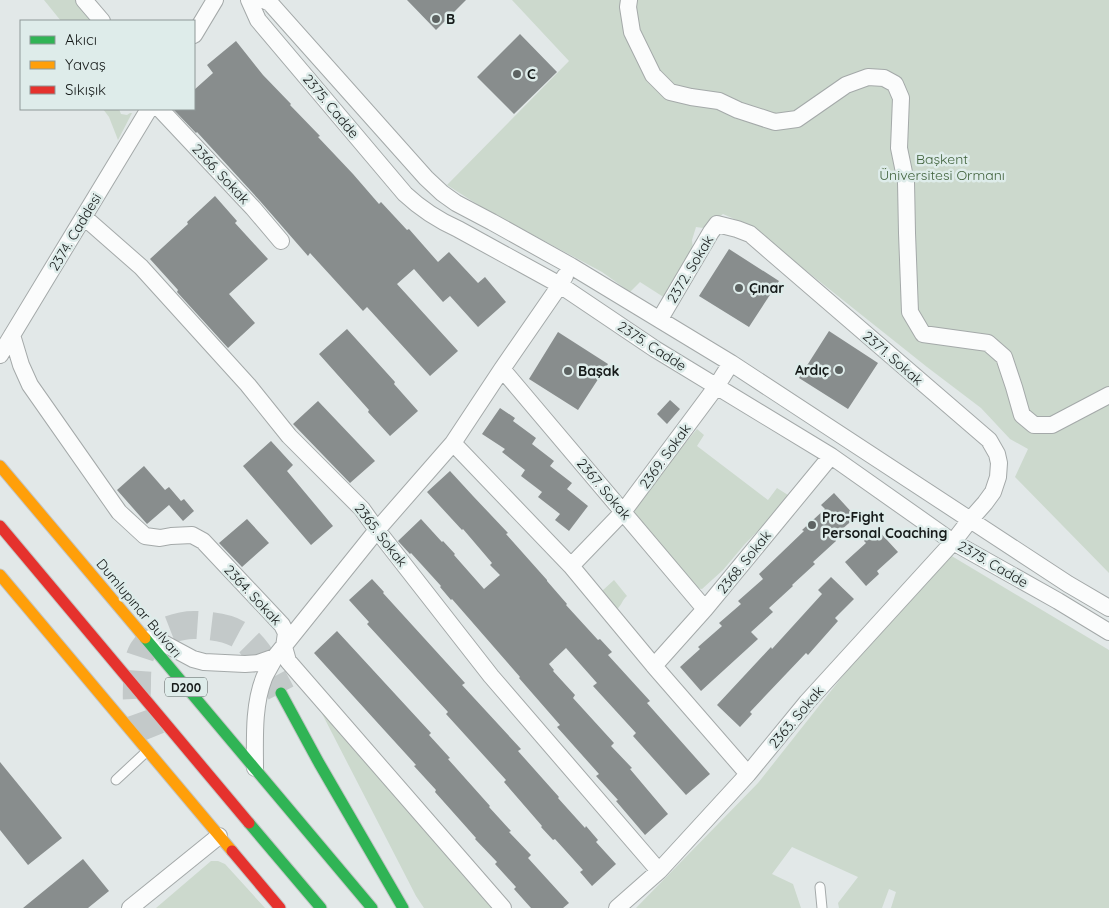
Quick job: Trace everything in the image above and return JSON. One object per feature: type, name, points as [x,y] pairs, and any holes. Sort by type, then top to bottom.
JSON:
[{"type":"highway","name":"Dumlupınar Bulvarı","points":[[0,466],[372,908]]},
{"type":"highway","name":"D200","points":[[0,526],[321,908]]},
{"type":"highway","points":[[0,575],[280,908]]},
{"type":"highway","points":[[281,693],[403,908]]},
{"type":"highway","points":[[152,738],[171,761]]},
{"type":"street","points":[[84,0],[101,20]]},
{"type":"street","points":[[195,33],[215,0]]},
{"type":"street","name":"2375. Cadde","points":[[249,0],[258,20],[415,204],[442,222],[560,285],[654,349],[831,456],[954,542],[1109,632]]},
{"type":"street","name":"2375. Cadde","points":[[264,0],[270,3],[426,178],[456,204],[571,266],[660,319],[731,363],[1068,584],[1109,608]]},
{"type":"street","points":[[629,0],[628,7],[632,32],[653,75],[670,92],[719,101],[738,110],[775,122],[797,119],[846,85],[868,77],[884,78],[895,84],[901,98],[899,148],[906,182],[910,312],[923,334],[988,343],[1004,357],[1022,415],[1034,426],[1052,425],[1109,395]]},
{"type":"street","name":"2374. Caddesi","points":[[0,355],[149,110]]},
{"type":"street","name":"2366. Sokak","points":[[161,110],[282,240]]},
{"type":"street","name":"2365. Sokak","points":[[84,217],[141,267],[248,385],[289,436],[362,509],[491,676],[659,871]]},
{"type":"street","name":"2372. Sokak","points":[[660,319],[711,232],[717,224],[724,224]]},
{"type":"street","name":"2371. Sokak","points":[[724,224],[750,234],[989,440],[1000,464],[998,477],[993,492],[970,520]]},
{"type":"street","points":[[255,768],[255,730],[258,699],[264,678],[280,652],[377,530],[453,443],[571,266]]},
{"type":"street","name":"2364. Sokak","points":[[12,335],[30,386],[119,512],[145,536],[160,538],[192,535],[203,541],[282,625],[286,633],[280,652],[503,908]]},
{"type":"street","name":"2369. Sokak","points":[[571,566],[623,512],[716,387],[731,363]]},
{"type":"street","name":"2367. Sokak","points":[[502,369],[705,609]]},
{"type":"street","points":[[453,443],[571,566],[654,666],[748,774]]},
{"type":"street","name":"2368. Sokak","points":[[654,666],[705,609],[831,456]]},
{"type":"street","name":"2363. Sokak","points":[[617,908],[659,871],[748,774],[807,702],[954,542],[970,520]]},
{"type":"street","points":[[136,628],[193,659],[204,662],[258,663],[280,652]]},
{"type":"street","points":[[130,908],[219,836]]},
{"type":"lane","points":[[116,780],[148,751]]},
{"type":"lane","points":[[820,887],[822,908]]},
{"type":"green space","points":[[44,0],[78,0],[95,20],[60,20]]},
{"type":"green space","name":"Başkent Üniversitesi Ormanı","points":[[512,0],[1109,0],[1109,573],[1015,477],[1028,449],[1010,439],[981,408],[750,226],[723,214],[703,228],[696,227],[692,240],[693,249],[665,298],[640,282],[630,292],[602,272],[483,208],[447,185],[569,61]]},
{"type":"green space","points":[[104,110],[119,110],[121,114],[127,115],[132,113],[118,140],[109,117]]},
{"type":"green space","points":[[697,429],[704,435],[697,446],[768,500],[777,488],[791,497],[744,545],[723,570],[702,589],[694,588],[631,508]]},
{"type":"green space","points":[[950,555],[1109,650],[1109,908],[891,908],[896,892],[889,889],[882,908],[839,908],[838,903],[858,877],[792,847],[772,874],[793,884],[801,908],[636,908],[758,783],[891,615]]},
{"type":"green space","points":[[614,580],[627,596],[617,609],[602,591]]},
{"type":"green space","points":[[315,700],[494,908],[424,908],[416,896]]},
{"type":"green space","points":[[211,861],[225,864],[265,908],[156,908]]},
{"type":"building","name":"B","points":[[407,0],[466,0],[436,30]]},
{"type":"building","name":"C","points":[[520,34],[557,72],[514,114],[477,77]]},
{"type":"building","points":[[236,41],[263,75],[320,136],[318,137],[379,204],[381,202],[407,230],[409,229],[438,262],[449,252],[478,283],[485,277],[506,302],[478,327],[450,296],[443,302],[414,269],[397,284],[458,351],[430,376],[367,307],[363,311],[310,253],[308,256],[197,132],[174,110],[195,110],[195,89],[213,73],[207,65]]},
{"type":"building","points":[[215,196],[237,221],[235,223],[268,259],[229,294],[255,323],[228,348],[150,259]]},
{"type":"building","name":"Çınar","points":[[729,249],[779,281],[749,327],[699,296]]},
{"type":"building","points":[[347,329],[395,382],[394,384],[418,411],[390,436],[319,354]]},
{"type":"building","name":"Ardıç","points":[[829,331],[878,363],[848,409],[799,378]]},
{"type":"building","name":"Başak","points":[[558,332],[608,364],[578,410],[529,379]]},
{"type":"building","points":[[670,400],[680,409],[667,424],[657,414]]},
{"type":"building","points":[[318,401],[375,461],[350,483],[293,424]]},
{"type":"building","points":[[500,408],[515,418],[513,421],[536,438],[532,444],[554,461],[550,466],[572,483],[567,489],[588,506],[569,531],[555,520],[560,514],[538,497],[542,492],[521,476],[525,470],[502,452],[505,449],[482,434]]},
{"type":"building","points":[[271,441],[293,465],[287,471],[333,526],[311,545],[243,466]]},
{"type":"building","points":[[144,466],[165,490],[169,487],[181,501],[184,499],[194,511],[183,521],[169,505],[147,524],[117,490]]},
{"type":"building","points":[[450,471],[508,533],[506,534],[547,580],[566,605],[598,640],[600,639],[612,652],[608,655],[650,701],[647,703],[710,774],[686,795],[633,736],[636,733],[593,686],[597,683],[566,648],[549,664],[553,671],[575,695],[573,698],[614,743],[611,746],[632,768],[630,769],[668,814],[645,835],[616,801],[618,800],[596,776],[599,774],[557,727],[560,725],[520,677],[451,600],[441,586],[398,541],[421,519],[455,554],[484,589],[500,575],[490,565],[492,563],[463,529],[427,492]]},
{"type":"building","points":[[834,493],[856,517],[833,537],[836,541],[813,562],[815,564],[769,608],[773,612],[751,632],[758,639],[701,691],[680,667],[700,649],[698,647],[722,626],[719,623],[741,604],[738,601],[763,579],[759,574],[825,509],[821,505]]},
{"type":"building","points":[[247,519],[269,543],[242,567],[219,543]]},
{"type":"building","points":[[876,528],[898,552],[877,571],[879,574],[866,586],[845,562],[866,543],[864,541]]},
{"type":"building","points":[[831,577],[854,599],[835,618],[838,621],[808,655],[806,653],[750,712],[752,714],[740,727],[717,705],[822,594],[818,590]]},
{"type":"building","points":[[372,579],[465,683],[462,685],[521,749],[518,751],[585,828],[586,826],[598,840],[596,842],[616,864],[592,886],[580,872],[583,870],[555,839],[553,840],[541,827],[504,782],[506,780],[446,714],[448,712],[367,624],[369,622],[349,600]]},
{"type":"building","points":[[337,631],[431,733],[429,735],[450,758],[448,759],[511,831],[509,832],[531,855],[528,858],[569,903],[563,908],[531,908],[514,889],[516,887],[495,864],[497,862],[435,792],[436,790],[414,766],[416,765],[314,653]]},
{"type":"building","points":[[0,762],[62,838],[28,865],[0,830]]},
{"type":"building","points":[[83,859],[109,891],[88,908],[23,908]]},
{"type":"tunnel","points":[[151,738],[137,704],[138,662],[148,644],[160,634],[175,628],[190,625],[208,626],[223,628],[238,634],[257,652],[281,693]]},
{"type":"traffic: fast","points":[[145,638],[372,908]]},
{"type":"traffic: fast","points":[[281,693],[403,908]]},
{"type":"traffic: fast","points":[[249,823],[321,908]]},
{"type":"traffic: slow","points":[[0,466],[145,638]]},
{"type":"traffic: slow","points":[[0,575],[232,851]]},
{"type":"traffic: jam","points":[[0,526],[249,823]]},
{"type":"traffic: jam","points":[[232,851],[280,908]]},
{"type":"place","name":"B","points":[[436,19]]},
{"type":"place","name":"C","points":[[517,74]]},
{"type":"place","name":"Çınar","points":[[739,288]]},
{"type":"place","name":"Ardıç","points":[[839,370]]},
{"type":"place","name":"Başak","points":[[568,371]]},
{"type":"place","name":"Pro-Fight Personal Coaching","points":[[812,525]]}]
